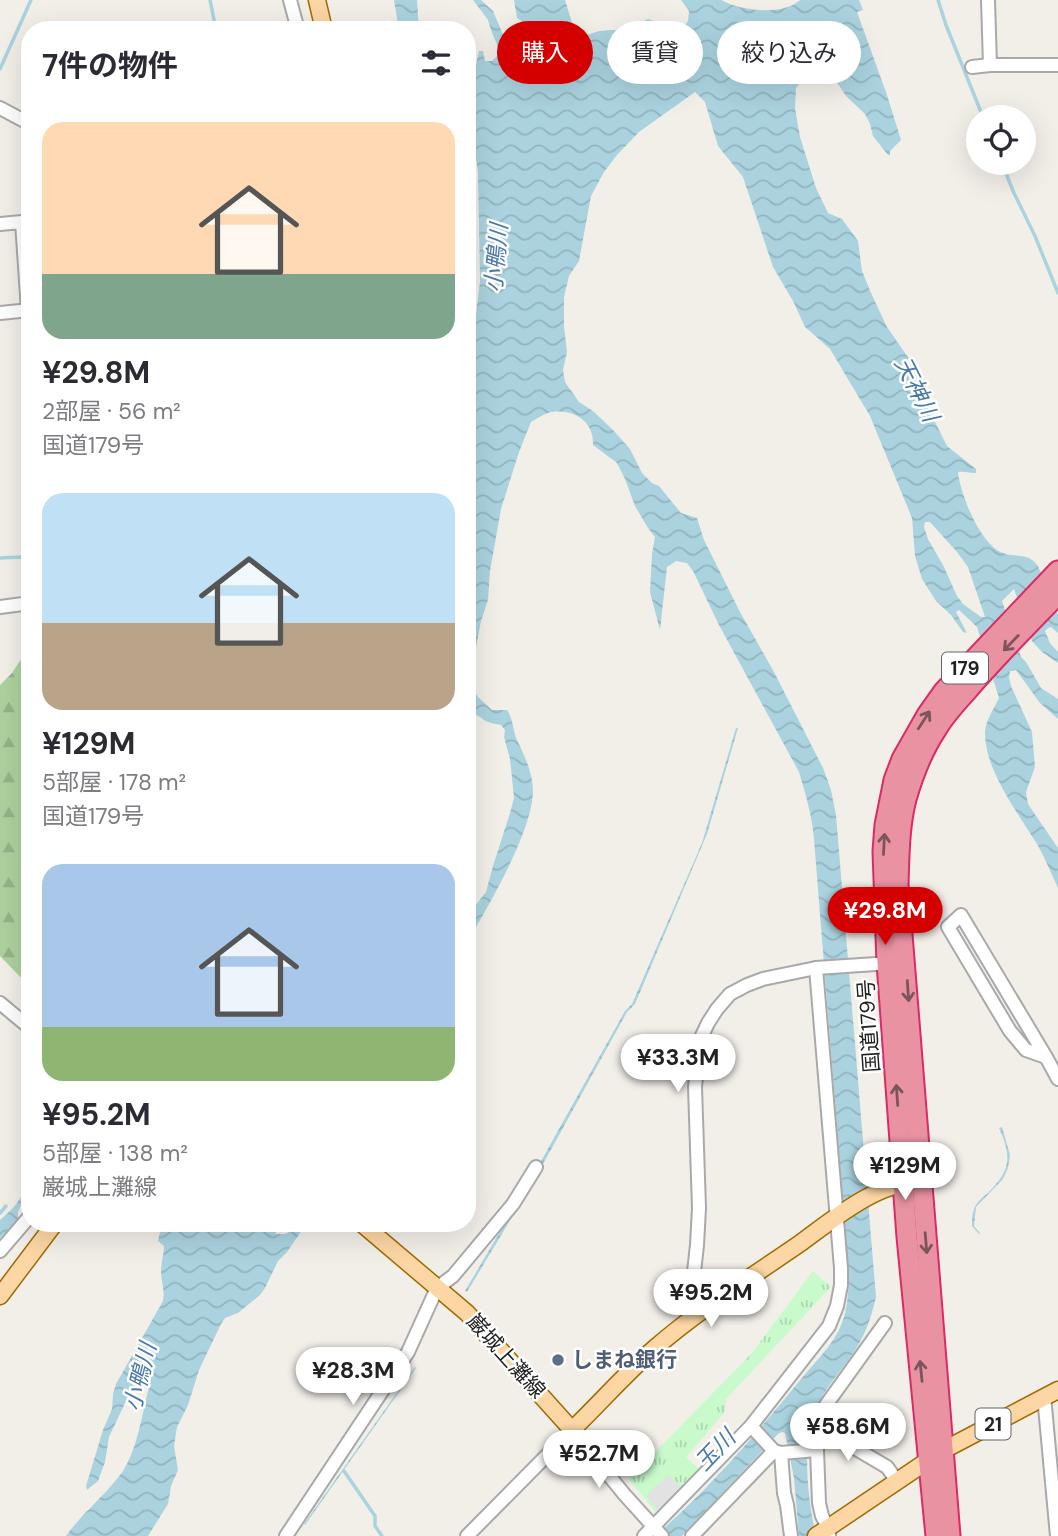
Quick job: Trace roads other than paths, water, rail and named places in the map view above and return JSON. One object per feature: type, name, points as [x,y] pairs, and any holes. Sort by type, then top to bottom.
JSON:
[{"type":"highway","name":"国道179号","points":[[950,1536],[936,1455],[896,963],[883,851],[885,825],[894,780],[926,715],[944,691],[1058,571]]},
{"type":"highway","name":"国道179号","points":[[896,963],[899,859],[905,801],[923,753],[936,729],[980,675],[1058,594]]},
{"type":"highway","name":"国道179号","points":[[936,1455],[936,1536]]},
{"type":"main road","points":[[317,0],[322,21]]},
{"type":"main road","points":[[572,1430],[655,1348],[708,1307],[838,1215],[882,1190],[912,1182]]},
{"type":"main road","points":[[0,1296],[48,1232]]},
{"type":"main road","name":"巌城上灘線","points":[[371,1232],[467,1313],[572,1430]]},
{"type":"main road","name":"21","points":[[936,1455],[1051,1393]]},
{"type":"main road","points":[[824,1532],[936,1455]]},
{"type":"street","points":[[290,0],[296,21]]},
{"type":"street","points":[[988,0],[990,65]]},
{"type":"street","points":[[972,67],[1058,65]]},
{"type":"street","points":[[0,108],[21,119]]},
{"type":"street","points":[[0,223],[21,222]]},
{"type":"street","points":[[0,313],[21,311]]},
{"type":"street","points":[[0,607],[21,604]]},
{"type":"street","points":[[1046,1057],[1026,1050],[1010,1031],[948,927],[961,915],[1046,1057],[1058,1079]]},
{"type":"street","points":[[708,1307],[696,1289],[694,1272],[699,1208],[695,1087],[700,1040],[708,1023],[730,994],[763,979],[818,968],[896,963]]},
{"type":"street","points":[[644,1536],[658,1531],[751,1426],[829,1326],[838,1306],[841,1285],[838,1215],[818,968]]},
{"type":"street","points":[[0,1003],[21,1020]]},
{"type":"street","points":[[286,1536],[408,1352],[434,1285],[453,1276],[513,1204],[536,1167]]},
{"type":"street","points":[[0,1251],[21,1226]]},
{"type":"street","points":[[824,1532],[819,1503],[817,1450],[820,1422],[835,1390],[885,1323]]},
{"type":"street","points":[[1051,1393],[1057,1536]]},
{"type":"street","points":[[820,1422],[848,1444],[887,1467],[897,1481]]},
{"type":"street","points":[[751,1426],[777,1452],[791,1536]]},
{"type":"street","points":[[467,1536],[572,1430],[658,1531]]},
{"type":"street","points":[[692,1536],[777,1452],[817,1450]]},
{"type":"water","points":[[394,0],[417,0],[418,21],[398,21]]},
{"type":"water","points":[[473,0],[481,0],[493,11],[497,21],[497,45],[488,20]]},
{"type":"water","points":[[514,0],[565,0],[572,21],[522,21],[517,18]]},
{"type":"water","points":[[681,0],[721,0],[739,7],[773,10],[793,5],[800,0],[859,0],[863,10],[857,12],[860,21],[717,21],[717,84],[799,84],[796,88],[795,108],[800,137],[816,188],[828,213],[842,219],[858,241],[862,271],[871,293],[887,327],[912,363],[919,380],[930,392],[924,400],[947,446],[976,469],[976,473],[958,472],[973,518],[995,548],[1003,553],[1026,557],[1038,566],[1058,615],[1058,633],[1051,627],[1045,631],[1058,652],[1058,663],[1032,641],[1014,589],[1002,601],[1021,657],[1041,688],[1058,699],[1058,719],[1040,703],[1016,670],[1010,671],[1011,686],[1032,732],[1035,767],[1026,792],[1028,804],[1058,848],[1058,888],[1040,849],[996,776],[990,761],[985,732],[999,698],[977,627],[959,610],[956,612],[967,633],[963,632],[951,615],[936,601],[922,579],[915,556],[912,518],[870,416],[830,349],[805,327],[773,267],[743,177],[718,146],[705,102],[695,92],[639,132],[604,172],[591,196],[579,261],[569,276],[564,297],[567,352],[563,370],[565,382],[579,402],[593,411],[630,449],[642,473],[659,486],[681,513],[697,518],[704,540],[740,612],[823,768],[836,815],[876,1297],[864,1335],[815,1410],[807,1464],[816,1536],[799,1536],[794,1478],[785,1433],[782,1432],[682,1536],[655,1536],[694,1499],[767,1420],[829,1345],[839,1331],[844,1317],[849,1276],[814,839],[799,772],[687,563],[676,561],[667,567],[660,630],[650,592],[655,537],[635,506],[617,463],[593,445],[590,429],[575,415],[549,413],[531,422],[501,509],[490,571],[488,600],[476,648],[476,315],[480,281],[476,65],[479,51],[483,51],[485,61],[492,61],[497,56],[497,84],[593,84],[593,33],[607,30],[607,84],[703,84],[703,21],[688,21],[689,11]],"holes":[[[925,522],[930,522],[968,567],[985,617],[963,604],[957,596],[928,539]]]},
{"type":"water","points":[[861,23],[901,140],[890,151],[890,155],[873,136],[865,114],[838,84],[861,84]]},
{"type":"water","points":[[476,693],[492,710],[507,710],[509,713],[530,771],[533,791],[531,808],[517,848],[476,927],[476,905],[486,892],[514,798],[505,730],[501,725],[476,716]]},
{"type":"water","points":[[736,728],[707,834],[635,1004],[627,1012],[532,1184],[467,1292],[465,1291],[625,1011],[632,1004],[702,843]]},
{"type":"water","points":[[1002,1127],[1010,1155],[1008,1168],[1003,1179],[976,1207],[974,1226],[979,1234],[972,1226],[974,1209],[996,1185],[1007,1163],[1006,1147],[999,1128]]},
{"type":"water","points":[[21,1195],[18,1221],[0,1238],[0,1220]]},
{"type":"water","name":"小鴨川","points":[[160,1232],[301,1232],[278,1261],[260,1295],[238,1313],[225,1318],[221,1324],[199,1370],[188,1405],[177,1427],[174,1446],[178,1470],[171,1486],[168,1504],[148,1536],[66,1536],[123,1471],[137,1439],[150,1383],[149,1362],[144,1364],[141,1381],[126,1401],[109,1437],[105,1462],[98,1481],[87,1490],[103,1430],[112,1409],[116,1384],[163,1301],[161,1271],[164,1246],[158,1241]]},
{"type":"water","points":[[416,1368],[305,1525],[304,1524]]},
{"type":"waterway","points":[[22,21],[31,0]]},
{"type":"waterway","points":[[210,0],[214,21]]},
{"type":"waterway","points":[[938,0],[978,105]]},
{"type":"waterway","points":[[0,69],[21,22]]},
{"type":"waterway","points":[[1007,175],[1058,293]]},
{"type":"waterway","points":[[0,558],[21,557]]},
{"type":"waterway","points":[[0,1213],[6,1206]]},
{"type":"waterway","points":[[344,1471],[375,1516],[375,1526],[382,1536]]},
{"type":"place","name":"しまね銀行","points":[[558,1360]]},
{"type":"water label","name":"天神川","points":[[917,389]]},
{"type":"water label","name":"玉川","points":[[715,1450]]}]
